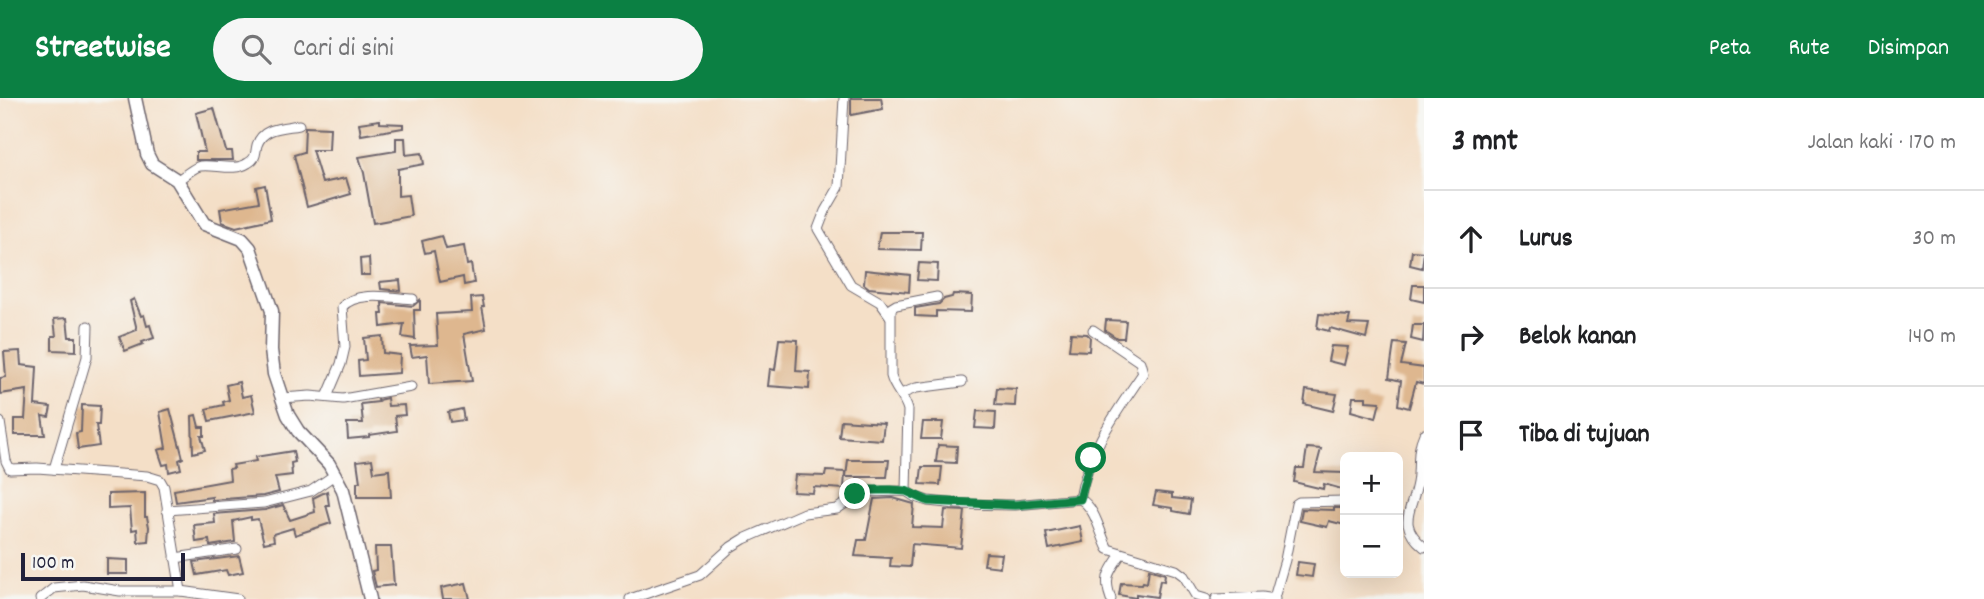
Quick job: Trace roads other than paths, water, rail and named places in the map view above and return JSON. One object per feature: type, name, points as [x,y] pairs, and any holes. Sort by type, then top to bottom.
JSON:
[{"type":"street","points":[[135,98],[152,164],[177,180],[204,224],[242,239],[250,248],[272,311],[271,351],[274,374],[282,398],[298,431],[336,474],[343,490],[370,599]]},
{"type":"street","points":[[844,98],[839,187],[818,229],[851,285],[880,302],[890,316]]},
{"type":"street","points":[[177,180],[197,167],[241,167],[250,163],[256,157],[257,144],[262,135],[272,129],[299,125]]},
{"type":"street","points":[[327,397],[345,347],[342,307],[346,302],[363,297],[413,299]]},
{"type":"street","points":[[906,491],[908,410],[891,376],[891,308],[896,304],[937,297]]},
{"type":"street","points":[[54,469],[87,357],[88,326]]},
{"type":"street","points":[[1080,499],[1083,481],[1102,435],[1143,373],[1140,362],[1093,330]]},
{"type":"street","points":[[901,394],[916,388],[962,382]]},
{"type":"street","points":[[282,398],[310,396],[343,399],[411,387]]},
{"type":"street","points":[[0,422],[6,461],[10,469],[54,469],[154,477],[163,483],[181,592]]},
{"type":"street","points":[[1424,434],[1417,460],[1417,483],[1408,507],[1409,530],[1424,547]]},
{"type":"street","points":[[167,510],[264,503],[311,491],[336,474]]},
{"type":"street","points":[[630,599],[658,595],[700,575],[731,547],[793,517],[837,509],[855,494],[862,492],[906,491],[928,501],[957,504],[1015,505],[1080,499],[1085,502],[1097,522],[1108,549],[1176,570],[1184,576],[1196,596],[1206,599]]},
{"type":"street","points":[[1216,599],[1274,598],[1296,504],[1340,501]]},
{"type":"street","points":[[1403,506],[1408,507]]},
{"type":"street","points":[[175,558],[237,549]]},
{"type":"street","points":[[1111,599],[1106,578],[1121,554]]},
{"type":"street","points":[[40,599],[47,592],[64,585],[120,591],[181,592],[238,599]]}]
